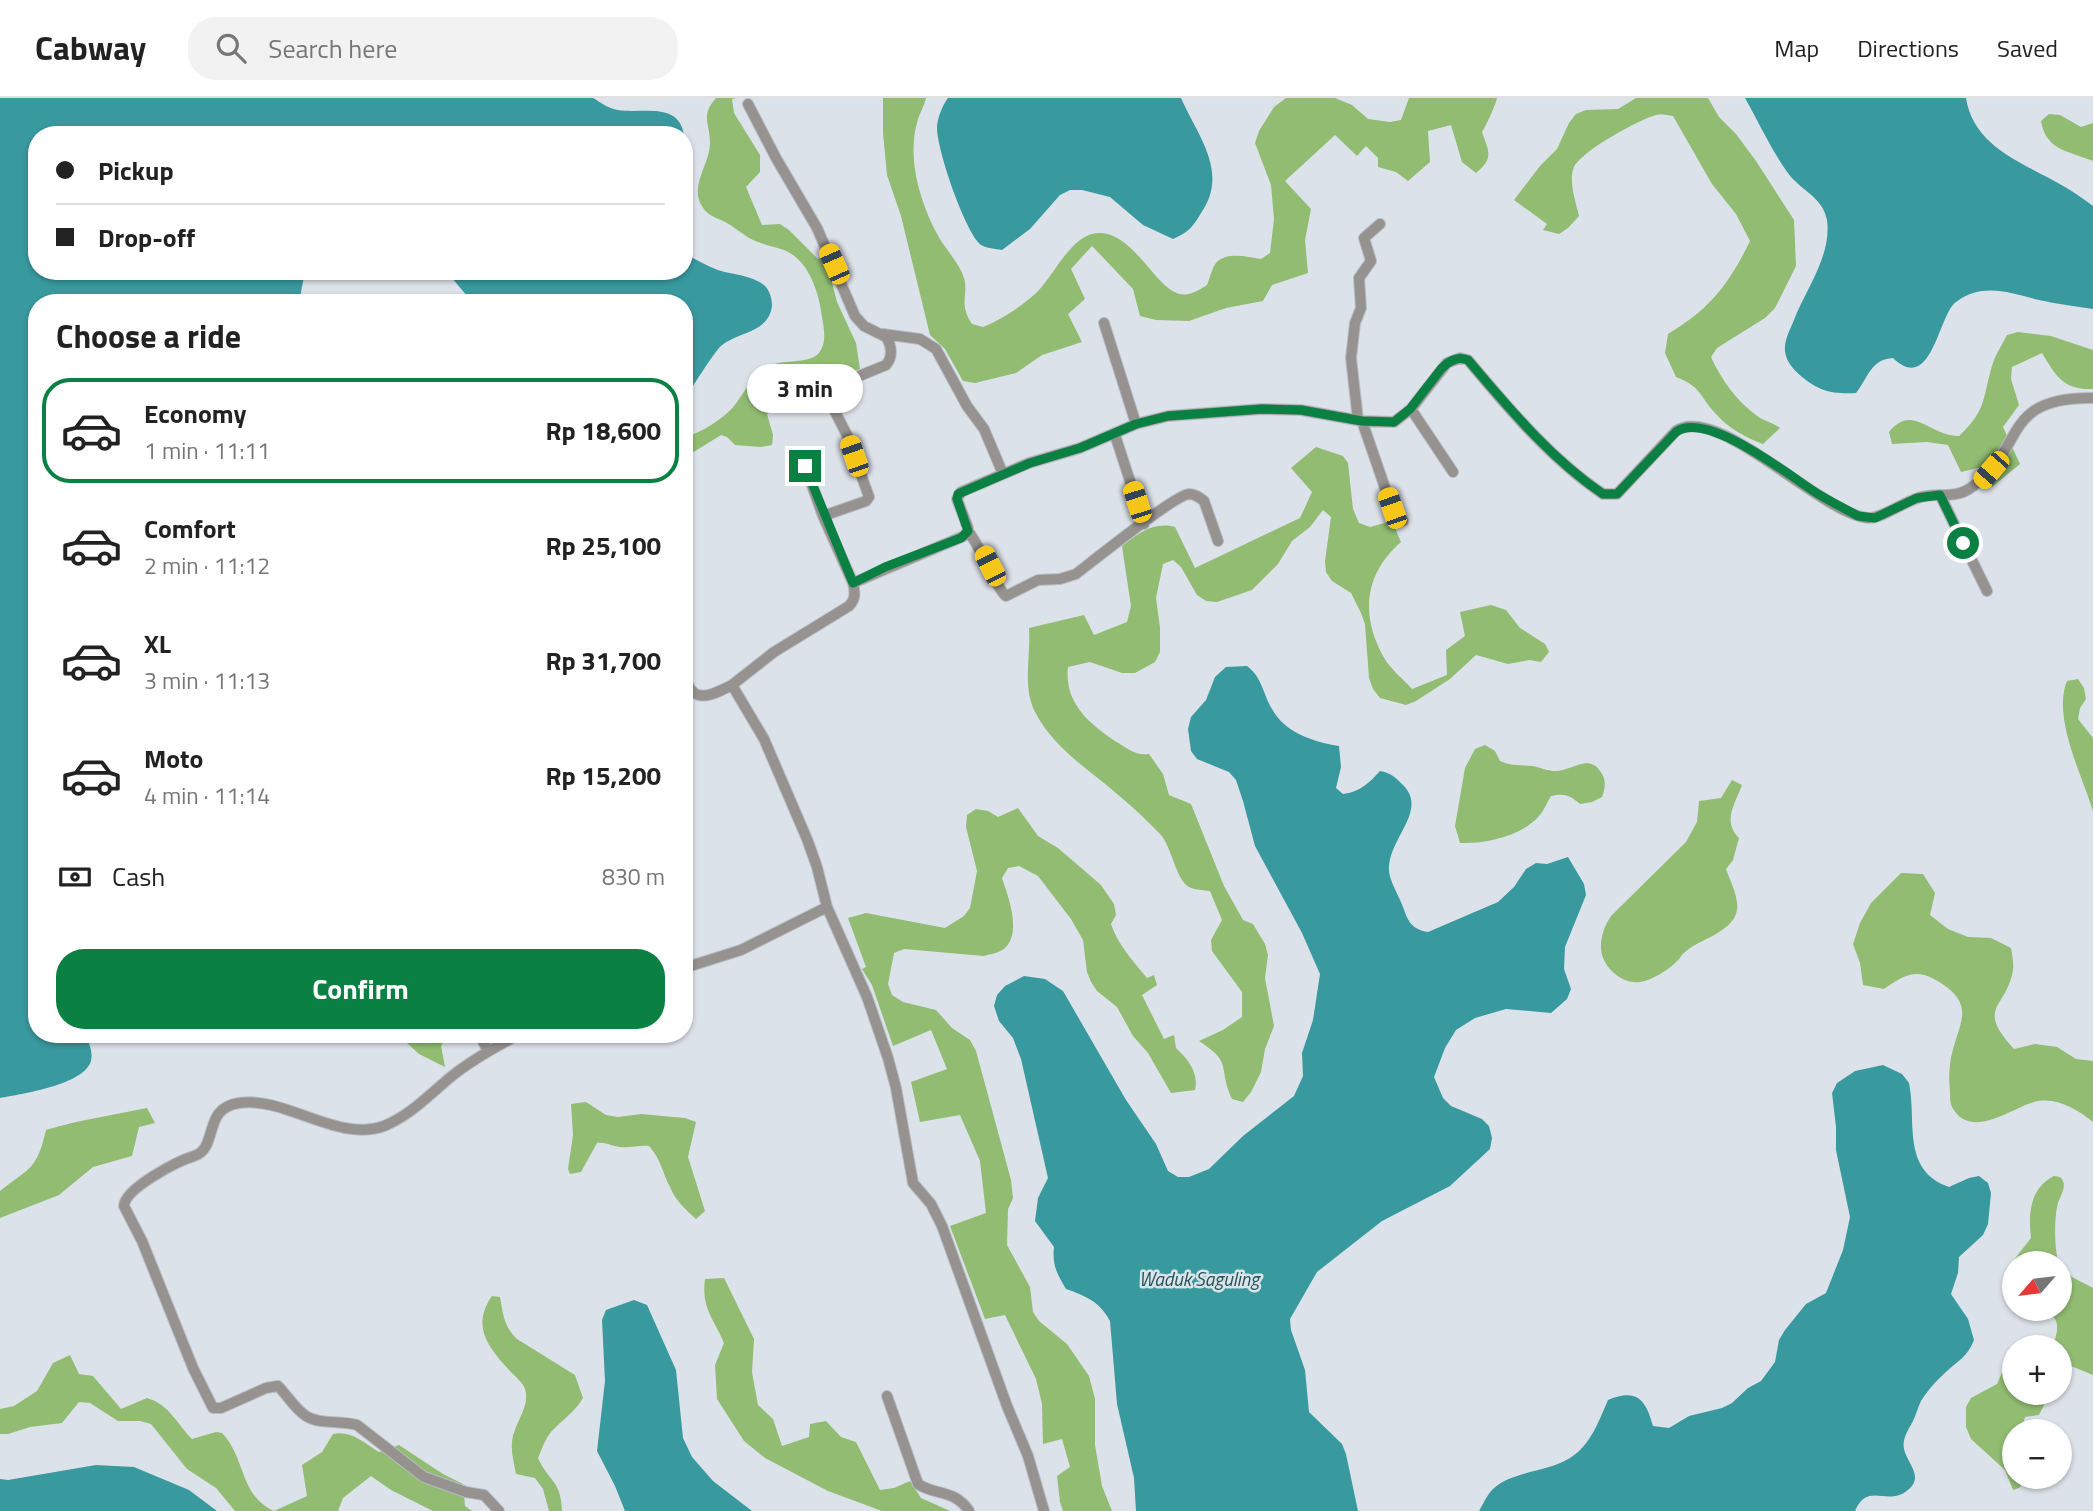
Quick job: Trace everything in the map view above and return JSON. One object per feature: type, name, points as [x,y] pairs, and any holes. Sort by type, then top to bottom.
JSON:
[{"type":"street","points":[[748,104],[817,228],[855,316],[864,326],[886,337],[890,347],[890,360],[886,365],[837,385],[826,394],[847,435],[869,497],[866,501],[824,516]]},
{"type":"street","points":[[1380,224],[1364,238],[1371,261],[1359,278],[1360,308],[1355,323],[1351,358],[1360,421],[1392,508],[1403,521]]},
{"type":"street","points":[[1104,323],[1136,424]]},
{"type":"street","points":[[880,333],[920,339],[936,349],[967,406],[984,429],[1003,474]]},
{"type":"street","points":[[1218,541],[1204,501],[1193,495],[1177,498],[1076,574],[1060,579],[1038,580],[1006,596],[1000,590],[982,551],[968,531],[957,496],[1003,474],[1115,435],[1136,424],[1168,416],[1262,409],[1301,410],[1360,421],[1394,422],[1410,409],[1441,369],[1456,359],[1463,358],[1468,360],[1559,458],[1603,494],[1617,494],[1676,432],[1685,426],[1705,429],[1731,439],[1858,516],[1875,518],[1917,498],[1966,492],[1981,480],[2009,445],[2024,419],[2035,409],[2064,398],[2093,398]]},
{"type":"street","points":[[1410,409],[1453,472]]},
{"type":"street","points":[[1115,435],[1144,524]]},
{"type":"street","points":[[693,693],[699,696],[715,694],[732,685],[774,652],[854,601],[853,583],[805,466]]},
{"type":"street","points":[[1940,495],[1987,591]]},
{"type":"street","points":[[853,583],[885,567],[961,538],[968,531]]},
{"type":"street","points":[[732,685],[764,739],[781,775],[817,867],[828,907],[867,997],[896,1088],[913,1183],[931,1204],[942,1226],[1007,1406],[1028,1456],[1044,1511]]},
{"type":"street","points":[[693,965],[741,950],[828,907]]},
{"type":"street","points":[[484,1043],[488,1051]]},
{"type":"street","points":[[499,1511],[484,1495],[466,1492],[424,1477],[357,1425],[304,1415],[278,1386],[265,1388],[221,1408],[213,1408],[193,1368],[142,1241],[124,1206],[127,1196],[139,1187],[181,1159],[200,1154],[205,1149],[214,1118],[234,1104],[260,1104],[346,1128],[381,1127],[411,1111],[454,1074],[503,1043]]},
{"type":"street","points":[[887,1396],[918,1484],[925,1489],[952,1495],[964,1503],[969,1511]]},
{"type":"green space","points":[[716,98],[737,98],[732,99],[734,113],[760,155],[760,172],[746,187],[762,225],[780,224],[818,259],[825,256],[837,302],[856,343],[860,369],[838,378],[815,377],[811,373],[789,377],[784,387],[786,401],[767,414],[773,435],[772,445],[735,445],[721,435],[693,452],[693,434],[727,414],[752,380],[764,369],[778,363],[814,357],[822,349],[824,340],[818,298],[811,278],[800,261],[784,250],[749,238],[711,215],[699,201],[698,185],[710,143],[707,115]]},
{"type":"green space","points":[[883,98],[926,98],[914,136],[914,165],[920,193],[939,238],[959,266],[964,278],[968,317],[972,324],[983,327],[1004,317],[1030,298],[1072,247],[1090,235],[1100,233],[1114,236],[1126,244],[1168,288],[1188,294],[1207,285],[1215,265],[1221,259],[1237,256],[1261,259],[1270,253],[1274,219],[1271,185],[1255,143],[1274,107],[1286,98],[1335,98],[1352,105],[1368,119],[1390,122],[1401,120],[1409,98],[1497,98],[1482,132],[1488,159],[1476,173],[1462,162],[1451,125],[1428,131],[1430,162],[1408,181],[1396,172],[1378,167],[1378,158],[1366,146],[1357,156],[1335,135],[1285,181],[1311,209],[1305,240],[1308,273],[1272,285],[1263,301],[1226,308],[1189,321],[1156,320],[1140,316],[1133,289],[1092,246],[1071,269],[1085,299],[1068,314],[1082,342],[1042,355],[1016,373],[975,383],[963,381],[945,349],[930,335],[901,216],[887,175]]},
{"type":"green space","points":[[1636,98],[1708,98],[1719,117],[1756,161],[1794,220],[1796,266],[1775,308],[1765,318],[1717,348],[1711,357],[1720,375],[1738,398],[1760,418],[1780,428],[1763,444],[1738,432],[1721,419],[1696,388],[1676,377],[1665,353],[1668,334],[1696,315],[1717,294],[1750,241],[1736,214],[1712,184],[1673,116],[1656,115],[1637,123],[1611,137],[1579,160],[1572,172],[1572,178],[1579,216],[1559,234],[1543,230],[1547,224],[1514,200],[1557,149],[1576,114],[1586,110],[1618,109]]},
{"type":"green space","points":[[2049,114],[2060,115],[2081,127],[2093,123],[2093,161],[2053,144],[2041,121]]},
{"type":"green space","points":[[2018,332],[2051,336],[2093,350],[2093,389],[2067,384],[2042,353],[2012,367],[2011,379],[2019,405],[2003,427],[2020,464],[1992,487],[1982,467],[1961,472],[1948,445],[1927,442],[1892,444],[1889,432],[1906,420],[1922,423],[1948,435],[1959,436],[1979,411],[1993,362],[2007,335]]},
{"type":"green space","points":[[1316,447],[1343,456],[1348,463],[1353,509],[1359,523],[1370,527],[1392,521],[1401,542],[1379,568],[1373,583],[1369,613],[1372,629],[1386,661],[1412,689],[1447,675],[1446,650],[1465,636],[1460,612],[1491,605],[1506,610],[1520,628],[1545,644],[1549,652],[1541,662],[1530,660],[1508,664],[1476,655],[1450,679],[1416,701],[1406,705],[1380,698],[1369,678],[1365,624],[1361,613],[1351,593],[1332,581],[1326,572],[1331,517],[1323,510],[1310,527],[1292,541],[1278,564],[1252,590],[1217,602],[1206,601],[1197,595],[1181,567],[1173,560],[1163,564],[1156,598],[1160,652],[1155,662],[1135,673],[1122,673],[1090,662],[1068,667],[1070,691],[1087,719],[1127,749],[1139,754],[1149,754],[1163,774],[1169,795],[1191,804],[1224,886],[1243,920],[1253,924],[1265,944],[1268,955],[1265,978],[1274,1026],[1265,1049],[1261,1072],[1243,1102],[1232,1099],[1221,1060],[1199,1041],[1242,1017],[1242,992],[1212,951],[1211,940],[1222,920],[1210,891],[1189,887],[1177,871],[1161,835],[1130,805],[1068,754],[1042,724],[1029,692],[1029,628],[1084,615],[1094,635],[1127,622],[1131,606],[1122,546],[1153,527],[1175,527],[1195,568],[1300,518],[1312,492],[1291,468]]},
{"type":"green space","points":[[2078,679],[2084,688],[2086,699],[2080,708],[2078,719],[2093,738],[2093,811],[2070,746],[2063,711],[2063,695],[2067,681]]},
{"type":"green space","points":[[1485,745],[1495,751],[1500,761],[1512,765],[1554,771],[1585,763],[1595,766],[1604,778],[1602,797],[1580,804],[1567,796],[1551,796],[1541,814],[1523,829],[1492,840],[1460,843],[1455,826],[1465,768],[1475,749]]},
{"type":"green space","points":[[1732,780],[1742,785],[1731,819],[1731,825],[1739,838],[1733,860],[1726,869],[1737,900],[1734,918],[1722,930],[1690,948],[1670,968],[1655,977],[1633,982],[1619,977],[1608,967],[1602,953],[1602,938],[1609,919],[1686,842],[1697,822],[1699,801],[1721,798]]},
{"type":"green space","points":[[1018,808],[1038,836],[1058,848],[1101,885],[1114,904],[1116,915],[1111,924],[1114,932],[1147,978],[1154,975],[1157,985],[1142,995],[1164,1039],[1174,1035],[1176,1048],[1194,1072],[1195,1090],[1171,1093],[1117,1007],[1097,991],[1091,982],[1083,940],[1071,919],[1038,876],[1019,866],[1008,868],[1002,878],[1013,924],[1013,933],[1005,948],[984,956],[904,949],[894,953],[888,984],[892,995],[903,1002],[936,1010],[952,1028],[970,1040],[976,1051],[1011,1180],[1013,1198],[1008,1209],[1007,1245],[1030,1287],[1033,1312],[1039,1321],[1067,1344],[1089,1376],[1095,1399],[1095,1445],[1102,1486],[1112,1511],[1063,1511],[1057,1476],[1070,1467],[1062,1439],[1043,1444],[1042,1404],[1036,1379],[1005,1315],[985,1319],[950,1226],[986,1213],[980,1161],[960,1115],[920,1122],[911,1082],[947,1069],[931,1030],[893,1046],[872,985],[862,969],[866,967],[848,918],[866,913],[945,928],[964,916],[970,908],[977,871],[966,827],[967,815],[976,809],[988,811],[998,817]]},
{"type":"green space","points":[[1901,873],[1923,874],[1935,893],[1930,915],[1948,929],[1968,937],[1991,938],[2011,948],[2013,970],[1996,1008],[1996,1024],[2014,1049],[2035,1044],[2057,1047],[2076,1059],[2093,1061],[2093,1122],[2073,1108],[2050,1101],[2034,1102],[1980,1122],[1960,1117],[1952,1107],[1950,1064],[1962,1016],[1957,997],[1932,978],[1919,974],[1901,978],[1884,989],[1863,985],[1860,963],[1853,944],[1871,903]]},
{"type":"green space","points":[[407,1043],[443,1043],[441,1046],[445,1067],[419,1054]]},
{"type":"green space","points":[[586,1102],[606,1115],[618,1117],[641,1114],[685,1118],[696,1122],[688,1157],[705,1211],[696,1219],[681,1204],[649,1146],[620,1147],[597,1143],[581,1172],[570,1174],[568,1169],[573,1135],[571,1104]]},
{"type":"green space","points":[[147,1108],[155,1123],[139,1127],[132,1156],[93,1167],[59,1195],[0,1218],[0,1191],[36,1160],[46,1130]]},
{"type":"green space","points":[[2054,1176],[2061,1177],[2064,1184],[2055,1225],[2056,1251],[2020,1251],[2031,1238],[2032,1202],[2046,1181]]},
{"type":"green space","points":[[2072,1277],[2093,1288],[2093,1375],[2072,1366],[2072,1335],[2056,1335],[2056,1321],[2072,1321]]},
{"type":"green space","points":[[724,1278],[754,1339],[752,1372],[758,1405],[773,1419],[782,1446],[809,1437],[810,1424],[826,1421],[841,1437],[856,1442],[880,1490],[894,1488],[910,1481],[921,1498],[950,1511],[882,1511],[828,1491],[765,1458],[744,1441],[717,1399],[715,1365],[724,1343],[709,1313],[704,1289],[705,1279]]},
{"type":"green space","points":[[492,1296],[500,1297],[509,1330],[517,1339],[575,1375],[583,1398],[549,1435],[538,1458],[557,1487],[562,1511],[549,1511],[543,1489],[535,1478],[516,1474],[512,1442],[526,1396],[523,1385],[496,1355],[485,1337],[483,1318]]},
{"type":"green space","points":[[70,1355],[79,1374],[93,1376],[121,1409],[147,1398],[167,1410],[192,1439],[216,1432],[222,1433],[230,1443],[254,1496],[274,1511],[235,1511],[216,1488],[187,1469],[151,1424],[118,1421],[90,1403],[79,1402],[62,1423],[0,1434],[0,1409],[14,1406],[37,1391],[53,1363]]},
{"type":"green space","points":[[2002,1373],[2002,1405],[2044,1405],[2039,1415],[2024,1419],[2002,1419],[2002,1467],[1971,1439],[1966,1427],[1966,1407],[1971,1398],[1997,1384]]},
{"type":"green space","points":[[340,1433],[357,1438],[379,1452],[399,1445],[463,1484],[465,1506],[472,1511],[433,1511],[391,1490],[371,1476],[343,1498],[338,1511],[274,1511],[307,1496],[302,1465],[322,1452],[333,1434]]},
{"type":"water","points":[[0,98],[593,98],[615,109],[658,111],[675,117],[682,126],[28,126],[28,280],[303,280],[301,294],[28,294],[28,1043],[88,1043],[91,1061],[86,1069],[65,1082],[0,1098]]},
{"type":"water","points":[[948,98],[1181,98],[1207,153],[1212,181],[1210,195],[1191,228],[1173,239],[1143,225],[1110,197],[1070,190],[1060,195],[1030,229],[1002,250],[983,246],[967,224],[960,208],[938,139],[937,124]]},
{"type":"water","points":[[1745,98],[1966,98],[1971,116],[1991,143],[2093,206],[2093,309],[2007,292],[1976,292],[1956,302],[1932,349],[1917,367],[1906,367],[1893,358],[1886,359],[1871,370],[1856,393],[1833,392],[1815,386],[1791,366],[1785,347],[1789,331],[1822,259],[1828,233],[1827,220],[1818,202],[1794,180],[1782,164]]},
{"type":"water","points":[[693,258],[718,270],[760,282],[768,290],[772,306],[769,315],[758,328],[719,348],[693,385],[693,294],[465,294],[454,280],[693,280]]},
{"type":"water","name":"Waduk Saguling","points":[[1247,666],[1256,675],[1272,709],[1284,724],[1310,739],[1339,746],[1341,767],[1336,788],[1343,794],[1364,786],[1380,771],[1395,778],[1410,795],[1412,805],[1390,859],[1389,871],[1411,924],[1428,932],[1498,902],[1514,887],[1526,869],[1536,863],[1547,864],[1568,857],[1584,884],[1586,895],[1565,947],[1564,969],[1571,989],[1567,999],[1551,1013],[1506,1009],[1475,1018],[1456,1030],[1445,1048],[1434,1077],[1443,1098],[1451,1106],[1482,1119],[1489,1126],[1492,1138],[1490,1149],[1450,1186],[1382,1221],[1317,1272],[1290,1319],[1291,1330],[1305,1370],[1309,1412],[1342,1444],[1358,1511],[1136,1511],[1134,1478],[1117,1404],[1110,1321],[1092,1301],[1066,1289],[1056,1269],[1054,1247],[1035,1221],[1038,1198],[1048,1178],[1021,1059],[1013,1038],[999,1021],[994,1006],[997,995],[1005,986],[1024,976],[1045,979],[1063,991],[1126,1100],[1156,1144],[1168,1171],[1178,1177],[1189,1177],[1209,1169],[1243,1136],[1294,1096],[1303,1076],[1302,1053],[1313,1020],[1320,974],[1302,933],[1255,846],[1236,780],[1229,772],[1197,759],[1191,751],[1188,729],[1191,717],[1206,700],[1215,677],[1226,667]]},
{"type":"water","points":[[1883,1065],[1902,1074],[1909,1083],[1914,1143],[1917,1157],[1924,1169],[1934,1179],[1949,1187],[1979,1176],[1988,1183],[1991,1193],[1988,1224],[1983,1235],[1959,1257],[1958,1273],[1951,1294],[1968,1319],[1974,1340],[1966,1354],[1926,1393],[1906,1433],[1905,1453],[1915,1475],[1912,1486],[1896,1496],[1867,1497],[1855,1511],[1479,1511],[1490,1493],[1502,1482],[1561,1463],[1577,1453],[1593,1432],[1608,1400],[1633,1396],[1647,1409],[1653,1426],[1669,1428],[1689,1416],[1732,1403],[1748,1388],[1761,1381],[1775,1362],[1779,1340],[1785,1330],[1806,1304],[1826,1293],[1843,1250],[1850,1217],[1836,1150],[1832,1093],[1837,1083],[1855,1071]]},
{"type":"water","points":[[634,1300],[647,1305],[676,1370],[683,1438],[692,1457],[713,1481],[752,1511],[625,1511],[597,1451],[605,1381],[602,1320],[606,1310]]},
{"type":"water","points":[[96,1465],[134,1467],[189,1490],[217,1511],[0,1511],[0,1479],[8,1480]]},
{"type":"route","points":[[805,466],[853,583],[885,567],[961,538],[968,531],[957,499],[958,494],[1030,463],[1080,448],[1136,424],[1168,416],[1262,409],[1301,410],[1362,421],[1394,422],[1406,414],[1447,363],[1460,358],[1468,360],[1559,458],[1603,494],[1617,494],[1676,432],[1685,426],[1694,427],[1731,439],[1858,516],[1875,518],[1917,498],[1940,495],[1963,543]]}]
